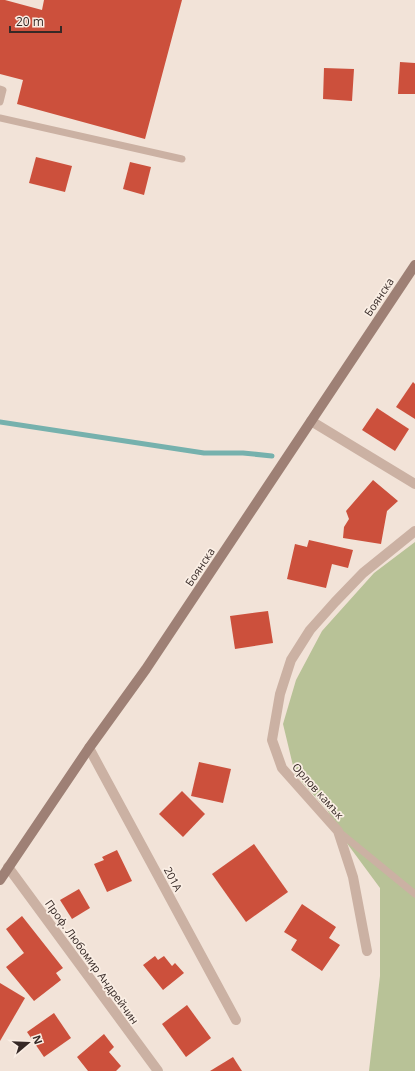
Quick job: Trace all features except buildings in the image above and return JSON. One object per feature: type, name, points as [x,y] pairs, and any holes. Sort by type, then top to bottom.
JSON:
[{"type":"main road","name":"Боянска","points":[[0,880],[89,748],[146,670],[415,265]]},
{"type":"street","points":[[311,421],[415,484]]},
{"type":"street","name":"Орлов камък","points":[[367,951],[353,877],[338,831],[282,768],[272,740],[280,694],[291,660],[310,630],[363,573],[415,531]]},
{"type":"street","name":"201А","points":[[89,748],[236,1020]]},
{"type":"street","name":"Проф. Любомир Андрейчин","points":[[8,867],[158,1071]]},
{"type":"lane","points":[[0,89],[3,90],[0,102]]},
{"type":"lane","points":[[0,118],[182,159]]},
{"type":"lane","points":[[338,831],[415,894]]},
{"type":"green space","points":[[415,542],[415,1071],[369,1071],[380,976],[380,888],[346,842],[327,810],[295,774],[283,724],[296,680],[322,631],[374,573]]},
{"type":"waterway","points":[[0,422],[204,453],[243,453],[272,456]]}]
